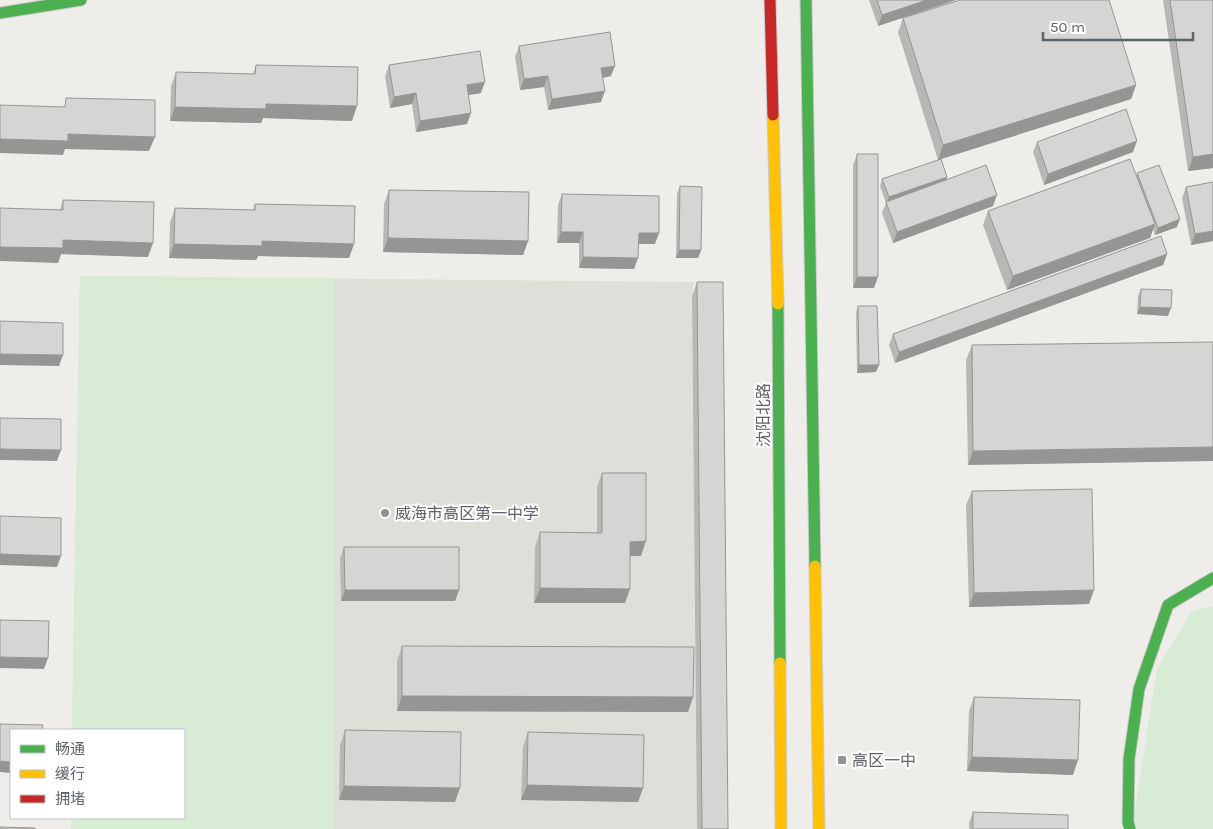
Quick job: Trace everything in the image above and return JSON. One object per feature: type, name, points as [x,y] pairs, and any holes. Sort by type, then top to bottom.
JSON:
[{"type":"main road","points":[[0,13],[81,0]]},
{"type":"main road","name":"沈阳北路","points":[[770,0],[778,300],[781,829]]},
{"type":"main road","points":[[806,0],[819,829]]},
{"type":"main road","points":[[1130,829],[1128,822],[1129,759],[1139,689],[1168,605],[1213,578]]},
{"type":"shaded area","name":"威海市高区第一中学","points":[[80,276],[694,282],[692,296],[697,829],[71,829],[71,819],[185,819],[185,729],[72,729]]},
{"type":"green space","points":[[80,276],[335,278],[334,829],[71,829],[71,819],[185,819],[185,729],[72,729]]},
{"type":"green space","points":[[1213,606],[1213,829],[1137,829],[1134,815],[1157,669],[1191,612]]},
{"type":"building","points":[[877,0],[927,0],[882,15]]},
{"type":"building","points":[[960,0],[1109,0],[1136,85],[943,145],[903,18]]},
{"type":"building","points":[[1170,0],[1213,0],[1213,154],[1193,157]]},
{"type":"building","points":[[610,32],[615,66],[601,68],[605,91],[552,99],[548,76],[524,79],[519,46]]},
{"type":"building","points":[[480,51],[485,82],[467,85],[471,113],[420,121],[416,93],[394,97],[389,65]]},
{"type":"building","points":[[256,65],[358,67],[357,106],[266,104],[266,109],[175,107],[176,72],[255,74]]},
{"type":"building","points":[[66,98],[155,100],[155,137],[68,134],[68,141],[0,139],[0,105],[65,107]]},
{"type":"building","points":[[1126,109],[1137,141],[1048,174],[1037,142]]},
{"type":"building","points":[[857,154],[878,154],[878,277],[857,277]]},
{"type":"building","points":[[941,159],[947,177],[889,197],[882,179]]},
{"type":"building","points":[[1130,159],[1155,224],[1013,276],[988,211]]},
{"type":"building","points":[[986,165],[997,195],[897,232],[886,202]]},
{"type":"building","points":[[1159,165],[1180,219],[1158,228],[1137,173]]},
{"type":"building","points":[[1213,182],[1213,231],[1195,234],[1186,187]]},
{"type":"building","points":[[680,186],[702,187],[701,250],[679,250]]},
{"type":"building","points":[[389,190],[529,192],[528,241],[388,238]]},
{"type":"building","points":[[562,194],[659,196],[659,233],[639,233],[638,258],[583,257],[583,232],[561,232]]},
{"type":"building","points":[[63,200],[154,202],[153,243],[63,240],[63,248],[0,247],[0,208],[63,210]]},
{"type":"building","points":[[255,204],[355,206],[354,244],[262,241],[262,246],[174,244],[175,208],[255,210]]},
{"type":"building","points":[[1161,236],[1167,254],[899,352],[893,334]]},
{"type":"building","points":[[697,282],[723,282],[728,829],[702,829]]},
{"type":"building","points":[[1141,289],[1172,290],[1171,308],[1140,307]]},
{"type":"building","points":[[858,306],[877,306],[879,365],[859,365]]},
{"type":"building","points":[[0,321],[63,323],[63,355],[0,354]]},
{"type":"building","points":[[1213,342],[1213,447],[973,451],[972,345]]},
{"type":"building","points":[[0,418],[61,419],[61,450],[0,449]]},
{"type":"building","points":[[602,473],[646,473],[646,541],[630,542],[630,589],[540,588],[540,532],[602,533]]},
{"type":"building","points":[[1092,489],[1094,590],[974,593],[972,491]]},
{"type":"building","points":[[0,516],[61,518],[61,556],[0,554]]},
{"type":"building","points":[[344,547],[459,547],[459,590],[345,590]]},
{"type":"building","points":[[0,620],[49,621],[48,658],[0,657]]},
{"type":"building","points":[[402,646],[694,647],[693,697],[402,696]]},
{"type":"building","points":[[974,697],[1080,700],[1078,760],[972,757]]},
{"type":"building","points":[[0,724],[43,725],[42,729],[10,729],[10,762],[0,761]]},
{"type":"building","points":[[345,730],[461,732],[460,788],[344,786]]},
{"type":"building","points":[[528,732],[644,735],[643,788],[527,785]]},
{"type":"building","points":[[973,812],[1068,815],[1068,829],[973,829]]},
{"type":"building","points":[[0,827],[35,828],[35,829],[0,829]]},
{"type":"traffic: fast","points":[[0,13],[81,0]]},
{"type":"traffic: fast","points":[[806,0],[815,566]]},
{"type":"traffic: fast","points":[[778,304],[780,663]]},
{"type":"traffic: fast","points":[[1130,829],[1128,822],[1129,759],[1139,689],[1168,605],[1213,578]]},
{"type":"traffic: slow","points":[[773,115],[778,304]]},
{"type":"traffic: slow","points":[[815,566],[819,829]]},
{"type":"traffic: slow","points":[[780,663],[781,829]]},
{"type":"traffic: jam","points":[[770,0],[773,115]]},
{"type":"place","name":"威海市高区第一中学","points":[[385,513]]},
{"type":"place","name":"高区一中","points":[[842,760]]}]
